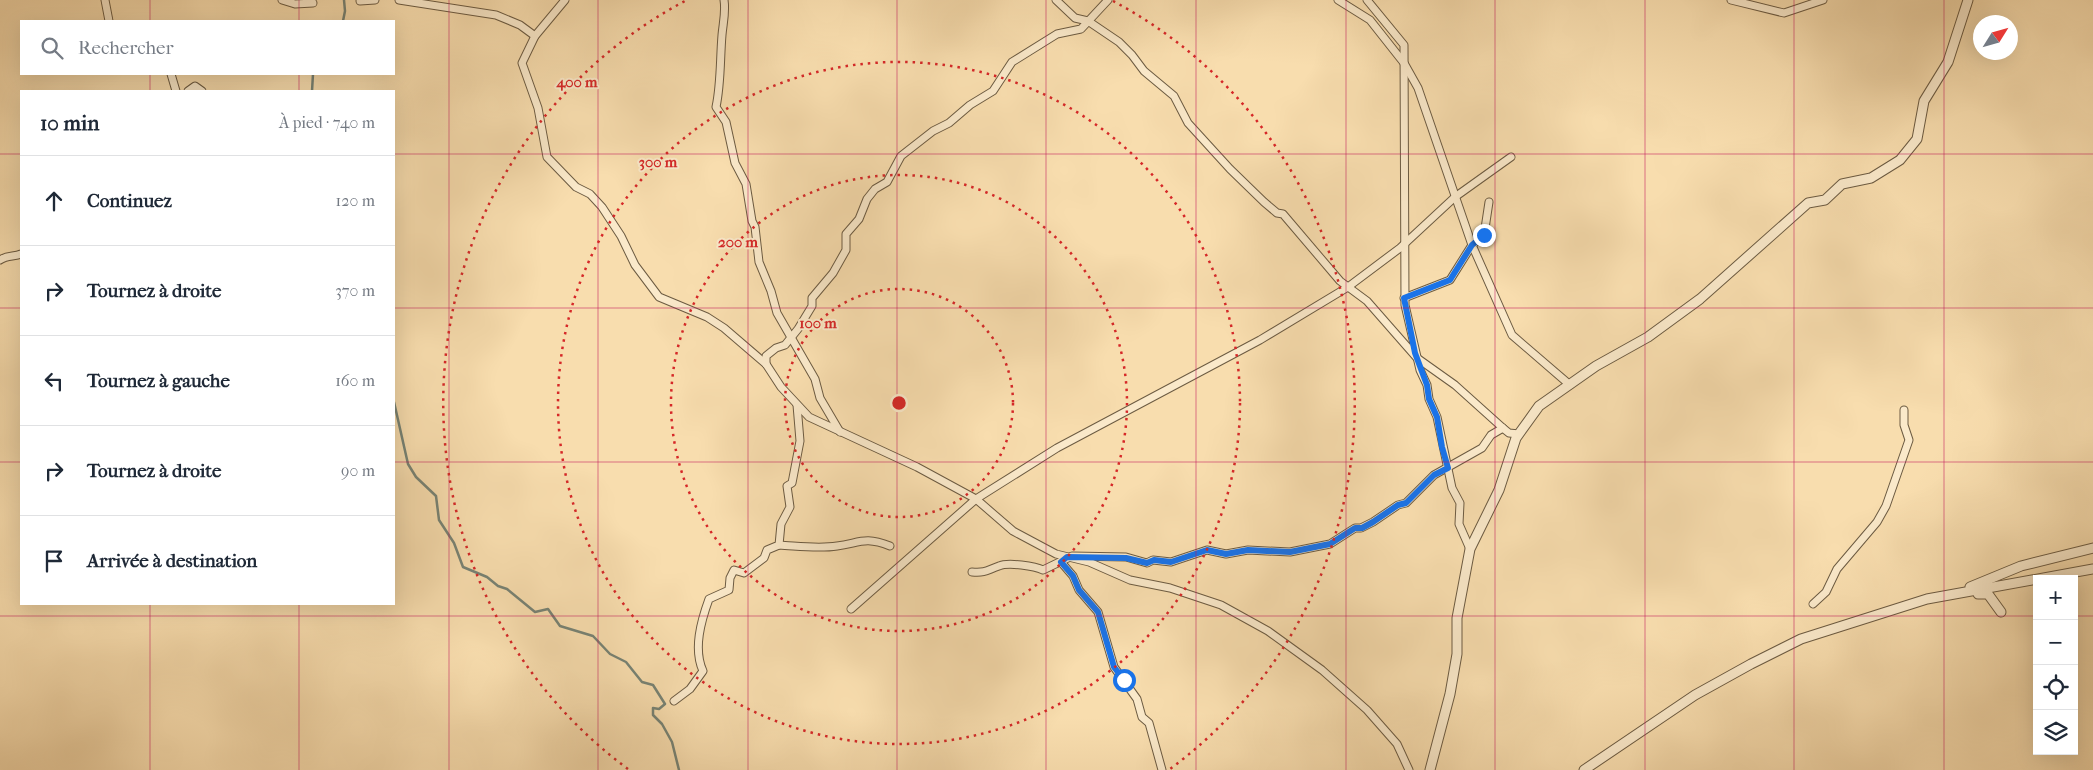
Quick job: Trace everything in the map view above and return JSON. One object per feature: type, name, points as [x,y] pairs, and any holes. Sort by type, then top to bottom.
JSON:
[{"type":"street","points":[[105,0],[109,20]]},
{"type":"street","points":[[282,0],[295,4],[313,3]]},
{"type":"street","points":[[360,0],[375,0]]},
{"type":"street","points":[[399,0],[496,15],[520,25],[535,36]]},
{"type":"street","points":[[565,0],[535,36],[522,63],[538,108],[547,157],[572,184],[590,194],[602,207],[621,236],[634,265],[659,296],[707,317],[724,328],[766,364],[781,387],[809,418],[917,467],[976,499],[1013,532],[1064,560],[1079,590],[1098,612],[1114,667],[1137,699],[1142,717],[1149,724],[1162,770]]},
{"type":"street","points":[[724,0],[726,10],[723,24],[722,62],[716,107],[726,122],[735,163],[746,184],[764,276],[781,322],[815,379],[820,398],[840,432]]},
{"type":"street","points":[[1056,0],[1075,18],[1088,21],[1119,42],[1144,71],[1174,96],[1188,123],[1252,192],[1276,213],[1283,214],[1348,287],[1368,301],[1417,358],[1455,385],[1509,433],[1519,434]]},
{"type":"street","points":[[766,364],[766,356],[771,350],[785,346],[812,306],[812,298],[833,272],[846,250],[846,234],[859,219],[867,199],[875,189],[887,182],[901,156],[933,132],[949,123],[970,105],[993,91],[1012,62],[1057,34],[1082,29],[1108,0]]},
{"type":"street","points":[[1338,0],[1370,20],[1404,63],[1418,88],[1472,245],[1512,335],[1570,384]]},
{"type":"street","points":[[1367,0],[1404,45],[1404,298],[1417,358],[1427,385],[1429,399],[1437,417],[1452,488],[1460,503],[1459,524],[1470,549]]},
{"type":"street","points":[[1731,0],[1784,13],[1823,0]]},
{"type":"street","points":[[1430,770],[1451,686],[1458,641],[1457,618],[1470,549],[1499,490],[1519,434],[1539,406],[1596,366],[1648,337],[1700,299],[1808,203],[1825,200],[1842,184],[1871,178],[1900,160],[1917,139],[1924,101],[1948,62],[1968,0]]},
{"type":"street","points":[[171,75],[176,90]]},
{"type":"street","points":[[189,90],[195,86],[201,90]]},
{"type":"street","points":[[851,609],[976,499],[1058,448],[1260,340],[1348,287],[1405,244],[1456,197],[1511,157]]},
{"type":"street","points":[[1404,298],[1450,280],[1472,245],[1484,235],[1489,202]]},
{"type":"street","points":[[0,260],[8,256],[13,257],[20,254]]},
{"type":"street","points":[[779,545],[780,524],[790,507],[788,486],[792,483],[800,441],[797,405]]},
{"type":"street","points":[[1813,604],[1826,592],[1836,569],[1877,522],[1886,506],[1909,440],[1904,425],[1904,410]]},
{"type":"street","points":[[972,572],[985,573],[1006,564],[1036,566],[1043,570],[1064,560],[1126,558],[1147,563],[1154,560],[1171,562],[1207,550],[1226,554],[1248,550],[1290,552],[1330,544],[1355,528],[1362,528],[1398,505],[1406,503],[1434,475],[1482,448],[1491,436],[1503,428]]},
{"type":"street","points":[[674,701],[690,689],[704,671],[699,661],[699,640],[703,615],[709,599],[729,590],[730,578],[734,570],[744,573],[764,558],[768,550],[779,545],[804,547],[840,546],[857,540],[876,541],[890,546]]},
{"type":"street","points":[[1958,593],[2021,566],[2093,548]]},
{"type":"street","points":[[1064,560],[1088,562],[1130,580],[1170,588],[1221,605],[1268,632],[1322,670],[1367,710],[1397,744],[1409,770]]},
{"type":"street","points":[[1584,770],[1695,695],[1801,639],[1927,599],[2093,569]]},
{"type":"street","points":[[1958,593],[1988,594],[2001,612]]},
{"type":"waterway","points":[[343,20],[344,0]]},
{"type":"waterway","points":[[312,90],[313,75]]},
{"type":"waterway","points":[[395,406],[408,464],[416,477],[436,496],[439,520],[454,543],[463,567],[487,577],[498,586],[507,589],[535,612],[548,609],[560,626],[593,636],[610,654],[626,662],[642,682],[653,685],[665,704],[659,709],[653,708],[653,715],[662,724],[672,742],[679,770]]},
{"type":"route","points":[[1124,680],[1114,667],[1098,612],[1079,590],[1073,576],[1061,562],[1067,557],[1072,556],[1132,558],[1147,563],[1154,560],[1171,562],[1207,550],[1226,554],[1231,552],[1240,553],[1248,550],[1258,552],[1290,552],[1330,544],[1340,536],[1355,528],[1362,528],[1398,505],[1406,503],[1434,475],[1448,468],[1437,425],[1437,417],[1429,399],[1427,385],[1415,353],[1414,340],[1404,298],[1429,290],[1436,285],[1450,280],[1472,245],[1484,235]]}]
